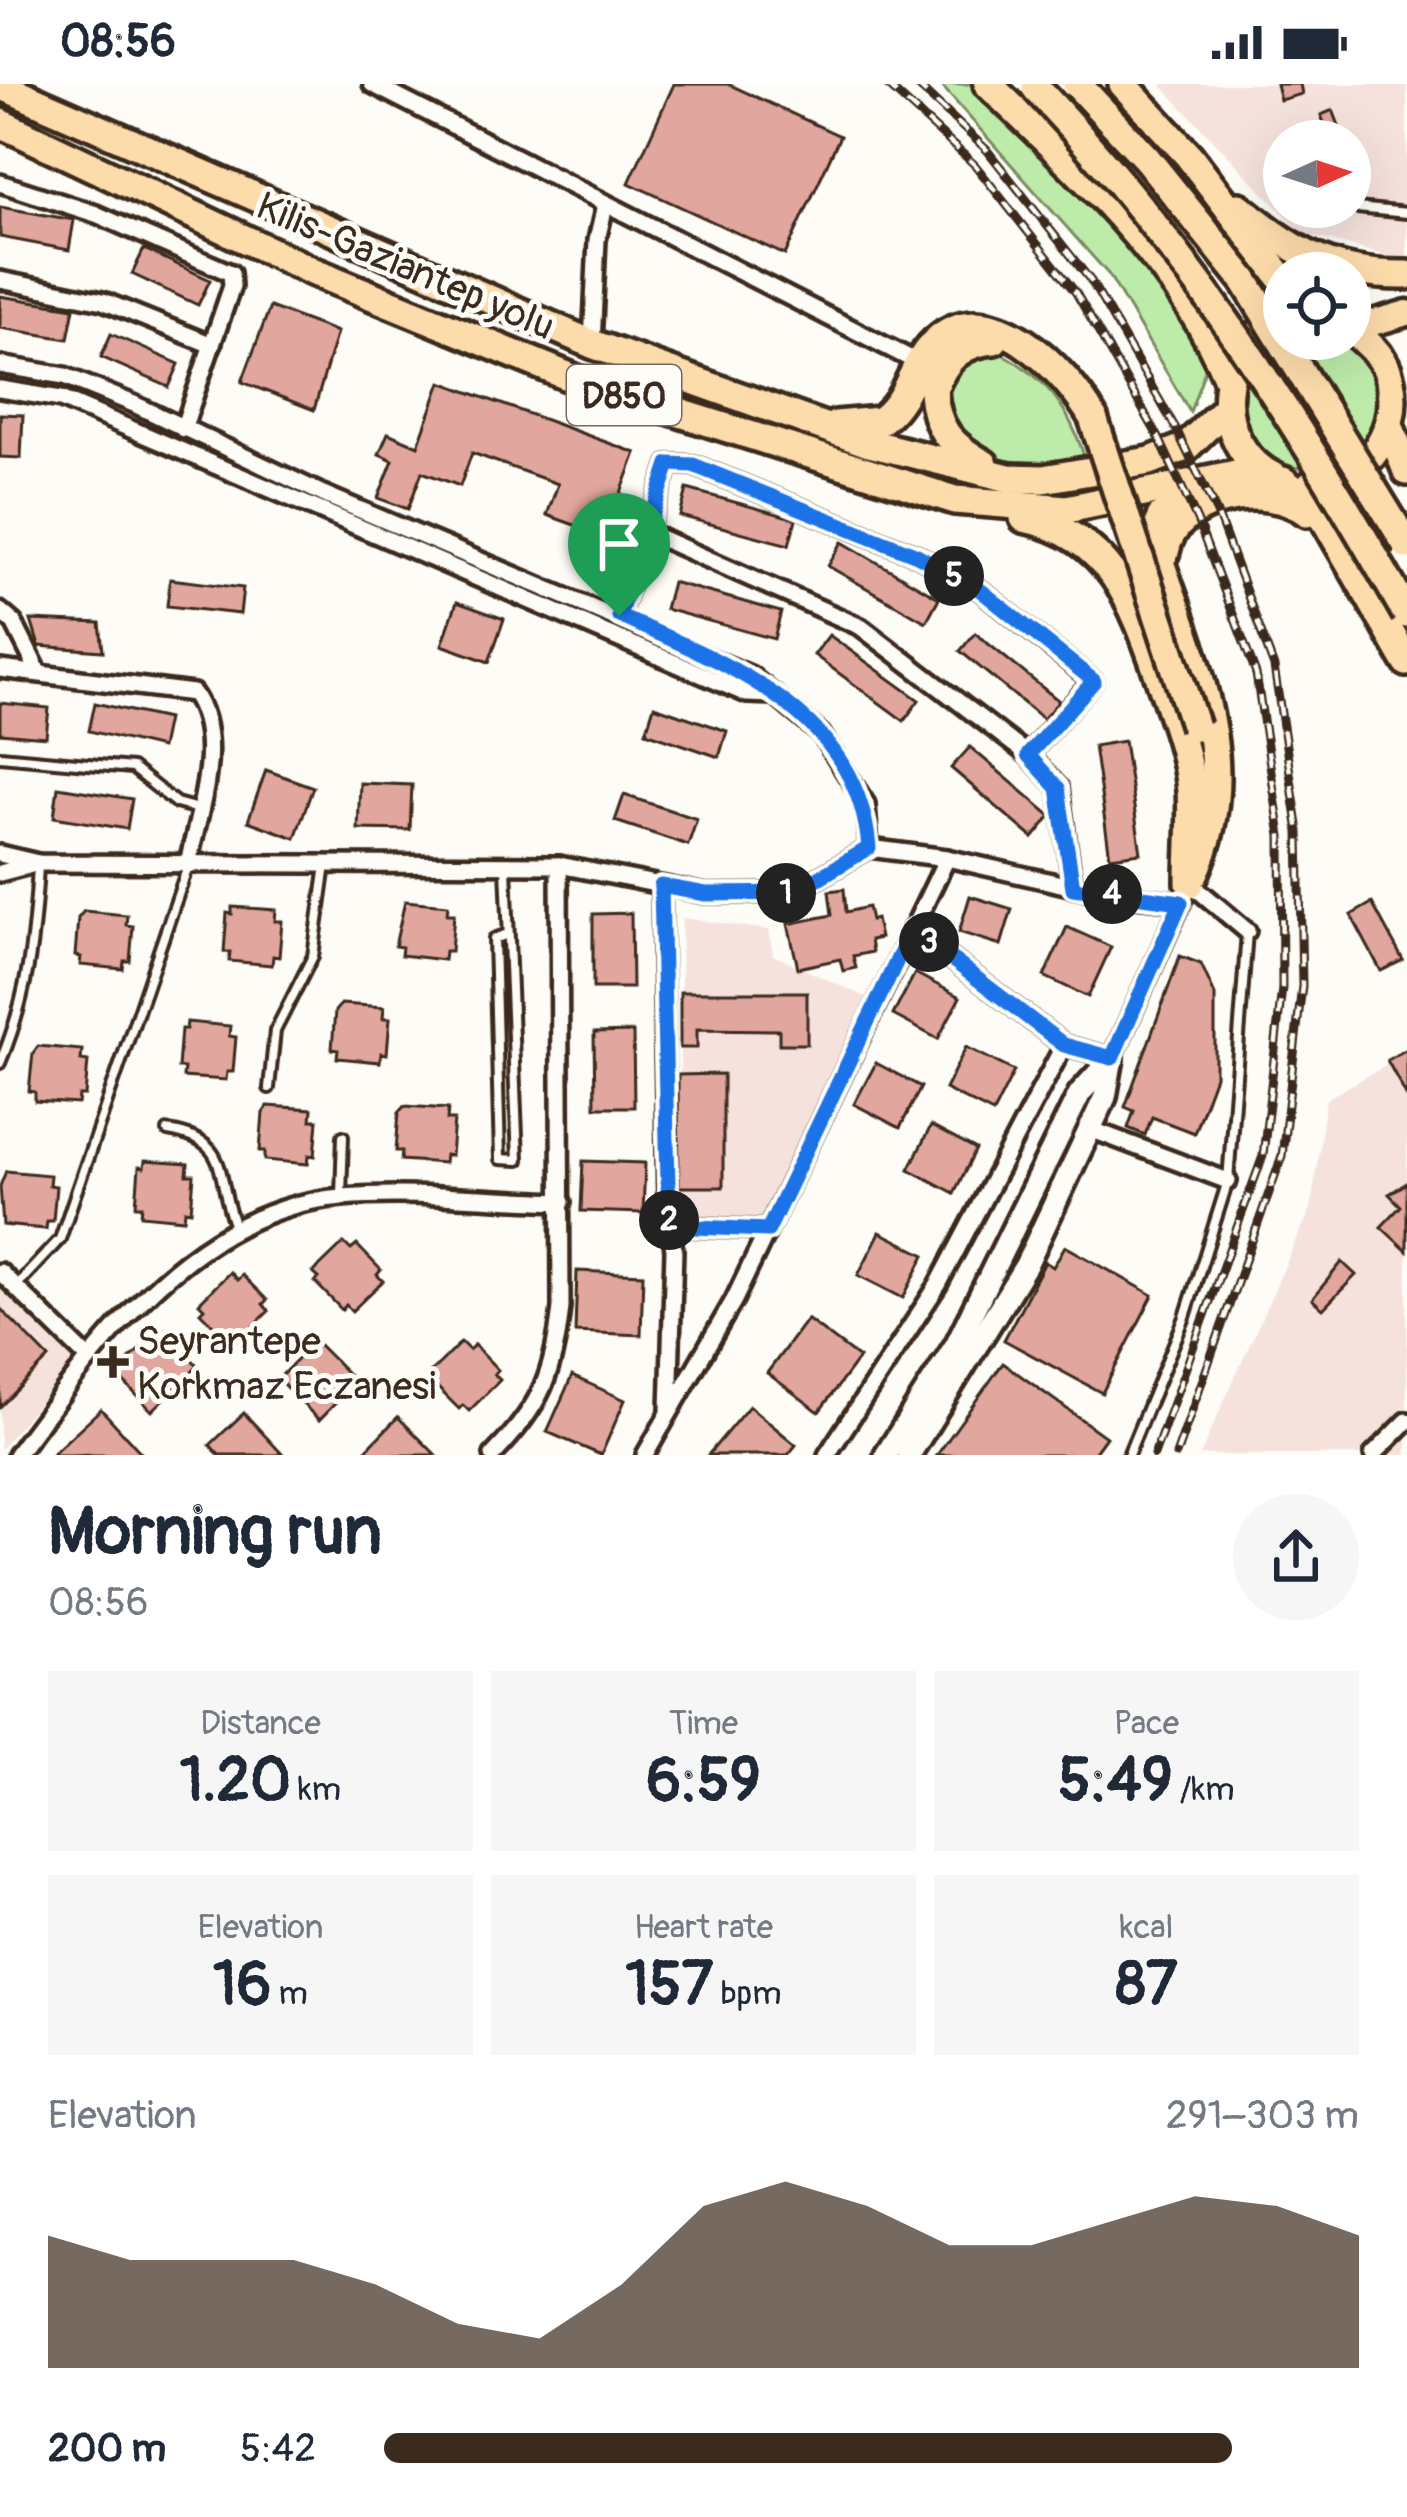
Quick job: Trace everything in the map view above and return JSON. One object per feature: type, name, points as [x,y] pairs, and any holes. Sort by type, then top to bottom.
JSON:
[{"type":"highway","points":[[988,84],[1079,172],[1153,258],[1213,341],[1228,379],[1230,430],[1250,461],[1319,509],[1407,662]]},
{"type":"highway","points":[[1077,84],[1147,160],[1245,280],[1407,545]]},
{"type":"highway","points":[[1124,84],[1263,253]]},
{"type":"highway","name":"Kilis-Gaziantep yolu","points":[[0,85],[592,344],[803,422],[1009,478],[1085,475],[1150,461],[1186,447],[1226,408]]},
{"type":"highway","points":[[1034,86],[1126,183],[1196,274],[1306,434],[1407,614]]},
{"type":"highway","name":"Kilis-Gaziantep yolu","points":[[0,124],[312,271],[581,382],[955,500],[1067,509],[1241,473],[1283,481],[1337,481],[1377,451],[1396,400]]},
{"type":"highway","points":[[1207,180],[1317,263],[1367,275],[1407,274]]},
{"type":"highway","points":[[803,422],[856,427],[880,421],[910,390],[919,363],[933,343],[951,332],[980,326],[1022,342],[1077,388],[1093,418],[1195,728],[1203,792],[1185,893]]},
{"type":"highway","points":[[1228,379],[1263,333]]},
{"type":"highway","points":[[1009,478],[956,448],[940,429],[933,389],[942,368],[971,343],[1022,342]]},
{"type":"highway","points":[[1371,347],[1396,400],[1407,471]]},
{"type":"highway","points":[[1185,893],[1211,838],[1218,800],[1212,727],[1154,545],[1161,517],[1176,500],[1214,476]]},
{"type":"highway","points":[[1185,638],[1165,550],[1171,532],[1196,510],[1239,495],[1276,500],[1301,507],[1340,545]]},
{"type":"highway","points":[[955,500],[1052,524],[1083,540],[1131,597],[1178,729],[1191,789],[1185,893]]},
{"type":"main road","points":[[1371,323],[1407,313]]},
{"type":"street","points":[[371,84],[919,363]]},
{"type":"street","points":[[0,183],[96,214],[231,273],[183,429]]},
{"type":"street","points":[[592,344],[597,240],[605,205]]},
{"type":"street","points":[[0,280],[103,301],[212,345]]},
{"type":"street","points":[[0,365],[64,376],[322,494],[750,675],[821,734],[866,804],[869,848]]},
{"type":"street","points":[[0,389],[61,399],[747,694],[777,695]]},
{"type":"street","points":[[619,616],[669,464],[693,465],[917,555],[979,589],[1094,681],[1028,755]]},
{"type":"street","points":[[646,532],[861,627],[1028,755],[1058,788],[1073,888]]},
{"type":"street","points":[[0,611],[14,623],[39,674]]},
{"type":"street","points":[[0,669],[194,693],[206,711],[210,749],[188,865]]},
{"type":"street","points":[[0,854],[38,863],[559,866],[706,894],[793,893],[869,848],[947,858],[1073,888],[1185,893],[1247,931]]},
{"type":"street","points":[[645,1455],[669,1420],[768,1230],[947,858]]},
{"type":"street","points":[[0,872],[38,863]]},
{"type":"street","points":[[493,1455],[517,1430],[554,1369],[562,1202],[559,866]]},
{"type":"street","points":[[661,886],[669,1226],[674,1250],[669,1420]]},
{"type":"street","points":[[909,1455],[1026,1265],[1105,1097],[1112,1058],[1185,893]]},
{"type":"street","points":[[912,929],[1064,1045],[1112,1058]]},
{"type":"street","points":[[827,1455],[938,1285],[1064,1045]]},
{"type":"street","points":[[886,1455],[956,1345],[1080,1093],[1112,1058]]},
{"type":"street","points":[[1090,1129],[1228,1181]]},
{"type":"street","points":[[16,1455],[88,1358],[161,1283],[234,1224],[341,1197],[562,1202]]},
{"type":"street","points":[[669,1226],[768,1230]]},
{"type":"street","points":[[0,1272],[88,1358]]},
{"type":"street","points":[[1373,1455],[1407,1421]]},
{"type":"lane","points":[[1371,209],[1407,213]]},
{"type":"lane","points":[[0,756],[132,768],[176,802],[198,808]]},
{"type":"lane","points":[[0,1063],[22,1011],[33,954],[38,863]]},
{"type":"lane","points":[[269,1088],[275,1031],[313,956],[326,864]]},
{"type":"lane","points":[[14,1287],[61,1239],[188,865]]},
{"type":"lane","points":[[505,935],[494,939],[500,1159],[518,1160],[512,947],[505,935],[506,865]]},
{"type":"lane","points":[[1128,1455],[1185,1317],[1228,1181],[1247,931]]},
{"type":"lane","points":[[168,1131],[196,1136],[213,1150],[234,1224]]},
{"type":"lane","points":[[341,1197],[343,1136]]},
{"type":"shaded area","points":[[1160,84],[1407,84],[1407,261],[1297,228],[1371,228],[1371,120],[1263,120],[1263,192]]},
{"type":"shaded area","points":[[682,918],[769,930],[773,955],[870,999],[770,1223],[678,1219]]},
{"type":"shaded area","points":[[1407,1054],[1407,1455],[1200,1455],[1311,1208],[1326,1099]]},
{"type":"shaded area","points":[[0,1286],[74,1361],[0,1449]]},
{"type":"green space","points":[[940,84],[973,84],[1142,263],[1208,361],[1190,412],[1109,275]]},
{"type":"green space","points":[[996,351],[1053,394],[1085,459],[1007,461],[981,455],[956,438],[944,410],[947,381],[968,358]]},
{"type":"green space","points":[[1263,356],[1263,360],[1362,360],[1376,389],[1373,427],[1358,449],[1336,464],[1311,469],[1286,464],[1264,449],[1249,427],[1244,402],[1249,377]]},
{"type":"building","points":[[674,84],[728,84],[840,136],[785,255],[629,183]]},
{"type":"building","points":[[1276,84],[1300,84],[1302,94],[1280,100]]},
{"type":"building","points":[[1333,110],[1337,120],[1323,120],[1321,115]]},
{"type":"building","points":[[0,207],[74,220],[69,250],[0,237]]},
{"type":"building","points":[[144,249],[210,280],[198,305],[132,274]]},
{"type":"building","points":[[0,296],[74,308],[68,339],[0,328]]},
{"type":"building","points":[[270,307],[337,332],[314,410],[242,382]]},
{"type":"building","points":[[111,334],[179,364],[169,387],[101,357]]},
{"type":"building","points":[[441,382],[636,453],[605,536],[547,515],[558,484],[472,453],[460,486],[422,472],[408,509],[378,498],[393,460],[379,454],[388,433],[418,446]]},
{"type":"building","points":[[0,414],[23,415],[21,458],[0,457]]},
{"type":"building","points":[[687,489],[796,519],[789,545],[680,516]]},
{"type":"building","points":[[842,542],[939,598],[926,622],[828,566]]},
{"type":"building","points":[[170,579],[243,588],[240,614],[167,606]]},
{"type":"building","points":[[672,582],[781,612],[774,639],[665,609]]},
{"type":"building","points":[[457,602],[504,619],[489,662],[442,645]]},
{"type":"building","points":[[31,620],[100,623],[103,651],[39,646]]},
{"type":"building","points":[[975,633],[1059,701],[1043,719],[960,651]]},
{"type":"building","points":[[829,635],[919,700],[904,721],[814,655]]},
{"type":"building","points":[[0,703],[49,708],[46,737],[0,733]]},
{"type":"building","points":[[95,703],[167,719],[161,748],[89,731]]},
{"type":"building","points":[[654,706],[727,731],[719,757],[646,732]]},
{"type":"building","points":[[1124,741],[1141,853],[1110,857],[1094,746]]},
{"type":"building","points":[[970,747],[1051,816],[1033,838],[951,768]]},
{"type":"building","points":[[266,770],[313,787],[295,838],[248,821]]},
{"type":"building","points":[[360,783],[412,785],[410,830],[358,829]]},
{"type":"building","points":[[58,787],[132,799],[127,829],[54,817]]},
{"type":"building","points":[[624,795],[697,819],[688,845],[615,821]]},
{"type":"building","points":[[844,889],[846,912],[868,907],[871,920],[876,919],[880,938],[870,940],[872,952],[853,956],[856,968],[843,971],[840,959],[798,968],[788,924],[832,915],[829,891]]},
{"type":"building","points":[[970,896],[1012,909],[1001,945],[959,932]]},
{"type":"building","points":[[405,901],[448,905],[447,914],[454,914],[451,951],[445,951],[444,960],[401,955],[402,947],[395,946]]},
{"type":"building","points":[[1372,903],[1403,960],[1381,971],[1351,915]]},
{"type":"building","points":[[232,907],[276,910],[275,921],[282,921],[279,957],[273,956],[272,965],[229,961],[230,952],[224,952],[227,913],[232,914]]},
{"type":"building","points":[[84,911],[127,915],[126,925],[133,926],[130,961],[124,961],[123,969],[80,965],[81,957],[75,956],[78,918]]},
{"type":"building","points":[[631,913],[632,988],[593,988],[593,914]]},
{"type":"building","points":[[1067,927],[1111,947],[1088,997],[1044,976]]},
{"type":"building","points":[[1180,956],[1201,964],[1215,995],[1215,1076],[1194,1133],[1152,1117],[1145,1135],[1128,1128],[1134,1111],[1125,1107]]},
{"type":"building","points":[[915,973],[960,997],[938,1039],[893,1015]]},
{"type":"building","points":[[680,992],[807,992],[807,1044],[779,1044],[779,1030],[697,1029],[697,1048],[680,1048]]},
{"type":"building","points":[[341,1004],[384,1007],[383,1018],[390,1018],[387,1054],[381,1053],[380,1062],[337,1058],[338,1050],[332,1049],[335,1011]]},
{"type":"building","points":[[187,1022],[230,1026],[229,1036],[236,1037],[233,1072],[227,1072],[226,1080],[183,1077],[184,1068],[178,1068],[181,1029],[186,1029]]},
{"type":"building","points":[[633,1032],[634,1107],[595,1107],[594,1033]]},
{"type":"building","points":[[38,1046],[82,1050],[81,1060],[88,1061],[85,1096],[79,1096],[78,1104],[35,1101],[35,1092],[29,1091]]},
{"type":"building","points":[[966,1047],[1014,1071],[993,1113],[945,1089]]},
{"type":"building","points":[[1407,1049],[1407,1097],[1387,1060]]},
{"type":"building","points":[[876,1063],[921,1087],[900,1128],[854,1104]]},
{"type":"building","points":[[723,1074],[723,1187],[679,1187],[678,1075]]},
{"type":"building","points":[[268,1106],[312,1109],[311,1120],[318,1120],[315,1156],[309,1155],[308,1164],[265,1160],[265,1151],[260,1151],[263,1113]]},
{"type":"building","points":[[405,1106],[448,1109],[447,1120],[454,1120],[451,1156],[445,1155],[444,1163],[401,1160],[402,1151],[396,1151],[399,1112]]},
{"type":"building","points":[[931,1126],[976,1150],[954,1193],[909,1169]]},
{"type":"building","points":[[145,1161],[188,1164],[187,1175],[194,1175],[191,1211],[185,1210],[184,1219],[141,1215],[142,1206],[136,1206],[139,1167],[144,1168]]},
{"type":"building","points":[[583,1161],[645,1163],[643,1213],[581,1211]]},
{"type":"building","points":[[6,1171],[50,1175],[49,1185],[56,1186],[53,1221],[47,1221],[46,1229],[3,1225],[0,1186]]},
{"type":"building","points":[[1407,1183],[1407,1251],[1381,1227],[1401,1206],[1389,1194]]},
{"type":"building","points":[[880,1232],[925,1255],[903,1298],[858,1275]]},
{"type":"building","points":[[344,1243],[351,1250],[357,1245],[381,1270],[377,1275],[383,1281],[352,1311],[346,1305],[342,1310],[315,1282],[319,1278],[313,1273]]},
{"type":"building","points":[[1065,1246],[1153,1295],[1102,1393],[1004,1340],[1045,1262],[1053,1267]]},
{"type":"building","points":[[1342,1262],[1356,1275],[1323,1309],[1312,1299]]},
{"type":"building","points":[[577,1271],[643,1274],[641,1335],[575,1332]]},
{"type":"building","points":[[230,1272],[237,1280],[242,1275],[267,1300],[263,1304],[269,1311],[238,1341],[232,1335],[227,1339],[200,1312],[204,1308],[199,1303]]},
{"type":"building","points":[[0,1308],[49,1358],[0,1407]]},
{"type":"building","points":[[807,1319],[859,1358],[819,1412],[767,1373]]},
{"type":"building","points":[[162,1328],[198,1366],[152,1411],[115,1373]]},
{"type":"building","points":[[315,1341],[356,1382],[319,1420],[278,1379]]},
{"type":"building","points":[[461,1342],[469,1350],[474,1345],[498,1370],[494,1374],[500,1380],[469,1411],[463,1405],[459,1409],[432,1382],[430,1373]]},
{"type":"building","points":[[1003,1363],[1106,1437],[1093,1455],[937,1455]]},
{"type":"building","points":[[572,1376],[625,1400],[601,1455],[547,1432]]},
{"type":"building","points":[[749,1406],[796,1445],[788,1455],[708,1455]]},
{"type":"building","points":[[101,1409],[143,1455],[51,1455]]},
{"type":"building","points":[[244,1413],[283,1455],[219,1455],[210,1445]]},
{"type":"building","points":[[398,1417],[436,1455],[361,1455]]},
{"type":"railway","points":[[886,84],[975,165],[1076,293],[1158,436],[1197,520],[1256,674],[1281,836],[1282,988],[1263,1156],[1154,1455]]},
{"type":"railway","points":[[916,84],[987,150],[1091,281],[1175,427],[1217,513],[1274,667],[1299,832],[1302,986],[1282,1156],[1176,1455]]},
{"type":"place","name":"Seyrantepe Korkmaz Eczanesi","points":[[113,1362]]},
{"type":"route","points":[[669,464],[693,465],[917,555],[979,589],[1094,681],[1028,755],[1058,788],[1073,888],[1181,902],[1112,1058],[1064,1045],[912,929],[768,1230],[669,1226],[661,886],[706,894],[793,893],[869,848],[866,804],[821,734],[777,695],[750,675],[619,616],[669,464]]}]
